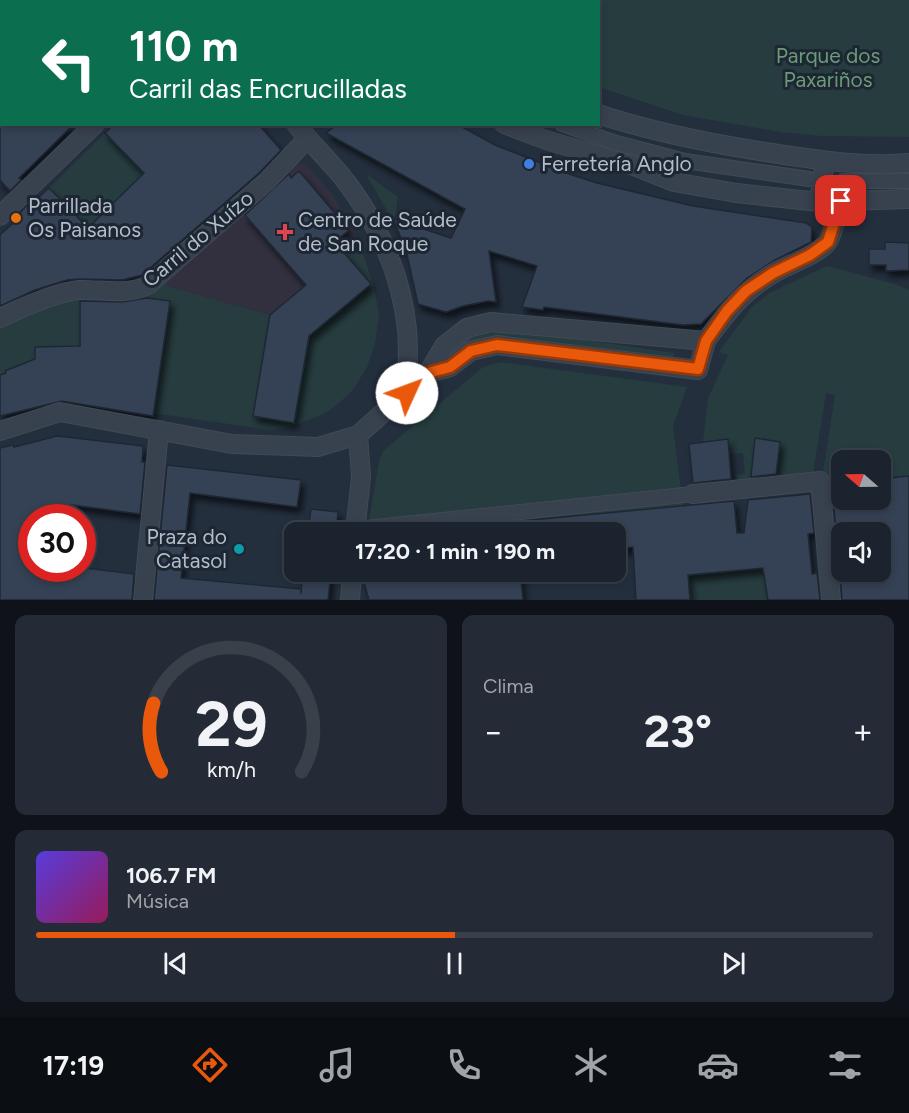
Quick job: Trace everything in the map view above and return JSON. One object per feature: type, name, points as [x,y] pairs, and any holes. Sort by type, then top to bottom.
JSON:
[{"type":"street","points":[[600,115],[704,143],[825,161],[909,163]]},
{"type":"street","points":[[0,216],[93,126]]},
{"type":"street","points":[[509,126],[546,140],[634,166],[674,182],[736,193],[819,202],[909,200]]},
{"type":"street","points":[[568,126],[613,142],[685,161],[809,179]]},
{"type":"street","points":[[302,129],[366,209],[393,263],[401,288],[407,331],[407,393]]},
{"type":"street","name":"Carril do Xuízo","points":[[0,318],[22,308],[71,292],[128,291],[148,285],[267,182],[302,129]]},
{"type":"street","points":[[819,202],[825,161]]},
{"type":"street","points":[[843,180],[909,181]]},
{"type":"street","points":[[428,373],[450,367],[471,351],[497,345],[698,369],[706,341],[727,311],[746,291],[773,273],[810,255],[828,242],[841,201]]},
{"type":"street","points":[[0,431],[60,412],[232,444],[318,447],[358,435],[428,373],[444,346],[468,328],[491,322],[706,341]]},
{"type":"street","points":[[143,600],[159,430]]},
{"type":"street","points":[[357,522],[360,477],[358,435]]},
{"type":"street","points":[[438,522],[820,482],[831,600]]},
{"type":"street","points":[[350,600],[351,582]]},
{"type":"shaded area","name":"Centro de Saúde de San Roque","points":[[294,163],[306,164],[330,192],[359,241],[270,315],[160,284]]},
{"type":"green space","name":"Parque dos Paxariños","points":[[600,0],[909,0],[909,137],[822,136],[780,132],[683,115],[600,87]]},
{"type":"green space","points":[[105,133],[144,173],[88,228],[49,188]]},
{"type":"green space","points":[[366,174],[398,197],[394,223]]},
{"type":"green space","points":[[359,241],[374,287],[379,315],[375,344],[367,367],[353,390],[339,403],[327,412],[292,427],[270,430],[153,413],[80,346],[35,347],[35,386],[28,361],[0,375],[0,322],[35,308],[80,298],[80,334],[170,301],[143,297],[160,284],[270,315],[253,416],[293,423],[309,336],[370,285],[344,253]]},
{"type":"green space","points":[[827,266],[895,284],[909,290],[909,476],[891,478],[891,450],[831,450],[831,482],[823,472],[835,395],[826,393],[813,473],[738,482],[736,475],[745,474],[743,453],[729,454],[727,439],[703,442],[708,398],[728,355],[719,352],[751,308],[769,293]]},
{"type":"green space","points":[[490,330],[522,331],[675,353],[673,357],[509,336],[483,340],[460,352],[456,346],[477,333]]},
{"type":"green space","points":[[501,362],[687,387],[673,426],[683,506],[506,522],[369,522],[379,461],[383,451],[483,367]]},
{"type":"green space","points":[[772,567],[768,600],[690,600],[688,575]]},
{"type":"building","points":[[0,126],[72,126],[19,178],[21,180],[10,191],[0,180]]},
{"type":"building","points":[[112,126],[260,126],[281,150],[259,173],[142,275],[122,280],[67,280],[35,290],[0,306],[0,235],[37,195],[39,197],[49,188],[88,228],[144,173],[105,133]]},
{"type":"building","points":[[335,126],[461,126],[495,145],[597,183],[693,206],[806,223],[812,227],[811,242],[775,260],[747,278],[701,324],[683,325],[544,307],[543,310],[522,307],[537,266],[489,251],[496,302],[488,301],[463,306],[446,312],[418,304],[406,250],[393,219],[451,238],[465,209],[326,133]]},
{"type":"building","points":[[299,171],[349,230],[338,239],[342,244],[339,247],[371,284],[309,336],[294,423],[253,416],[270,315],[306,285],[245,215],[289,174],[291,178]]},
{"type":"building","points":[[885,242],[909,243],[909,270],[886,271],[886,265],[869,265],[869,249],[885,249]]},
{"type":"building","points":[[147,298],[170,301],[153,416],[62,401],[0,416],[0,375],[35,359],[35,347],[80,346],[80,301],[123,302]]},
{"type":"building","points":[[57,436],[143,446],[142,462],[145,462],[140,514],[96,508],[96,504],[18,504],[18,582],[96,582],[96,569],[134,574],[132,600],[0,600],[0,448],[13,445],[14,447]]},
{"type":"building","points":[[755,438],[780,442],[776,474],[751,477]]},
{"type":"building","points":[[728,439],[731,479],[693,483],[689,444]]},
{"type":"building","points":[[167,465],[301,480],[297,507],[190,493],[181,578],[301,589],[301,594],[302,582],[330,582],[328,600],[154,600]]},
{"type":"building","points":[[909,476],[909,600],[842,600],[841,582],[891,582],[891,522],[835,522],[834,510],[891,510],[891,478]]},
{"type":"building","points":[[810,494],[814,533],[808,534],[812,574],[817,573],[820,600],[768,600],[763,568],[688,575],[690,600],[636,600],[633,547],[626,548],[626,522],[511,522],[734,501],[737,533],[744,533],[748,500]]},
{"type":"building","points":[[311,509],[338,512],[337,522],[309,522]]},
{"type":"building","points":[[365,582],[521,582],[523,600],[369,600]]},
{"type":"place","name":"Ferretería Anglo","points":[[529,164]]},
{"type":"place","name":"Parrillada Os Paisanos","points":[[16,218]]},
{"type":"place","name":"Centro de Saúde de San Roque","points":[[285,232]]},
{"type":"place","name":"Praza do Catasol","points":[[239,549]]},
{"type":"route","points":[[407,393],[428,373],[450,367],[471,351],[497,345],[698,369],[706,341],[727,311],[746,291],[773,273],[810,255],[828,242],[841,201]]}]
